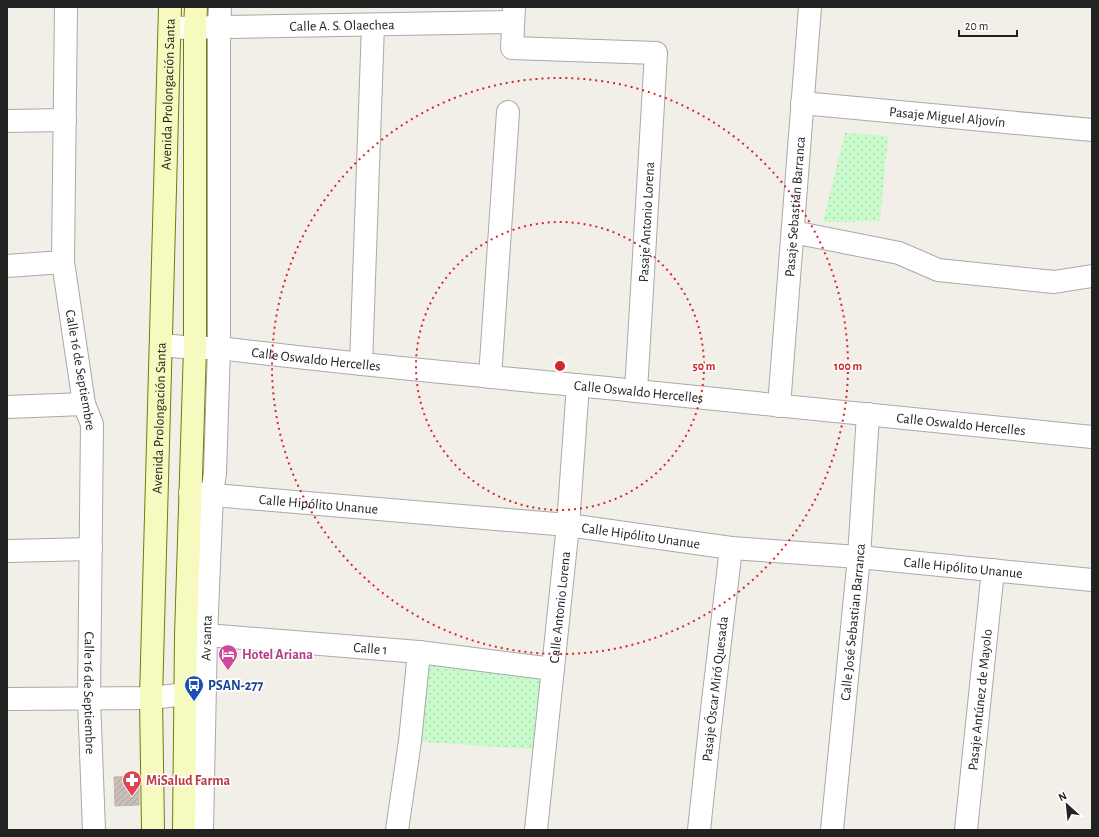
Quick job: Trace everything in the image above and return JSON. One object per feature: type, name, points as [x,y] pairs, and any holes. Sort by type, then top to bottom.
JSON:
[{"type":"street","name":"Calle 16 de Septiembre","points":[[66,7],[63,262],[84,404],[92,424],[90,699],[94,830]]},
{"type":"street","name":"Pasaje Sebastián Barranca","points":[[779,406],[810,7]]},
{"type":"street","name":"Calle A. S. Olaechea","points":[[170,17],[384,19],[514,15]]},
{"type":"street","name":"Pasaje Antonio Lorena","points":[[514,15],[512,48],[656,53],[636,392]]},
{"type":"street","name":"Avenida Prolongación Santa","points":[[153,830],[151,698],[170,17]]},
{"type":"street","points":[[212,494],[215,473],[219,348],[219,17]]},
{"type":"street","name":"Avenida Prolongación Santa","points":[[184,830],[186,694],[196,635],[190,493],[195,348],[196,18]]},
{"type":"street","points":[[361,364],[384,19]]},
{"type":"street","name":"Pasaje Miguel Aljovín","points":[[802,104],[1092,130]]},
{"type":"street","points":[[490,377],[508,112]]},
{"type":"street","points":[[7,121],[65,120]]},
{"type":"street","points":[[793,232],[899,253],[938,270],[1054,282],[1092,276]]},
{"type":"street","points":[[7,266],[63,262]]},
{"type":"street","name":"Calle Oswaldo Hercelles","points":[[161,345],[195,348],[219,348],[636,392],[1092,436]]},
{"type":"street","name":"Calle Antonio Lorena","points":[[536,830],[568,525],[578,385]]},
{"type":"street","points":[[7,407],[84,404]]},
{"type":"street","name":"Calle José Sebastian Barranca","points":[[832,830],[859,557],[868,414]]},
{"type":"street","name":"Calle Hipólito Unanue","points":[[190,493],[568,525],[732,548],[859,557],[1092,580]]},
{"type":"street","name":"Av santa","points":[[202,830],[196,635],[212,494]]},
{"type":"street","name":"Pasaje Óscar Miró Quesada","points":[[699,830],[732,548]]},
{"type":"street","points":[[7,551],[91,549]]},
{"type":"street","name":"Pasaje Antúnez de Mayolo","points":[[966,830],[993,570]]},
{"type":"street","name":"Calle 1","points":[[196,635],[419,652],[553,669]]},
{"type":"street","points":[[397,830],[410,741],[419,652]]},
{"type":"street","points":[[7,699],[151,698],[186,694]]},
{"type":"green space","points":[[845,133],[888,136],[880,221],[823,222]]},
{"type":"green space","points":[[419,652],[553,669],[544,750],[410,741]]},
{"type":"building","points":[[139,776],[139,805],[115,806],[114,777]]},
{"type":"place","name":"Hotel Ariana","points":[[228,671]]},
{"type":"place","name":"PSAN-277","points":[[194,702]]},
{"type":"place","name":"MiSalud Farma","points":[[132,797]]}]
